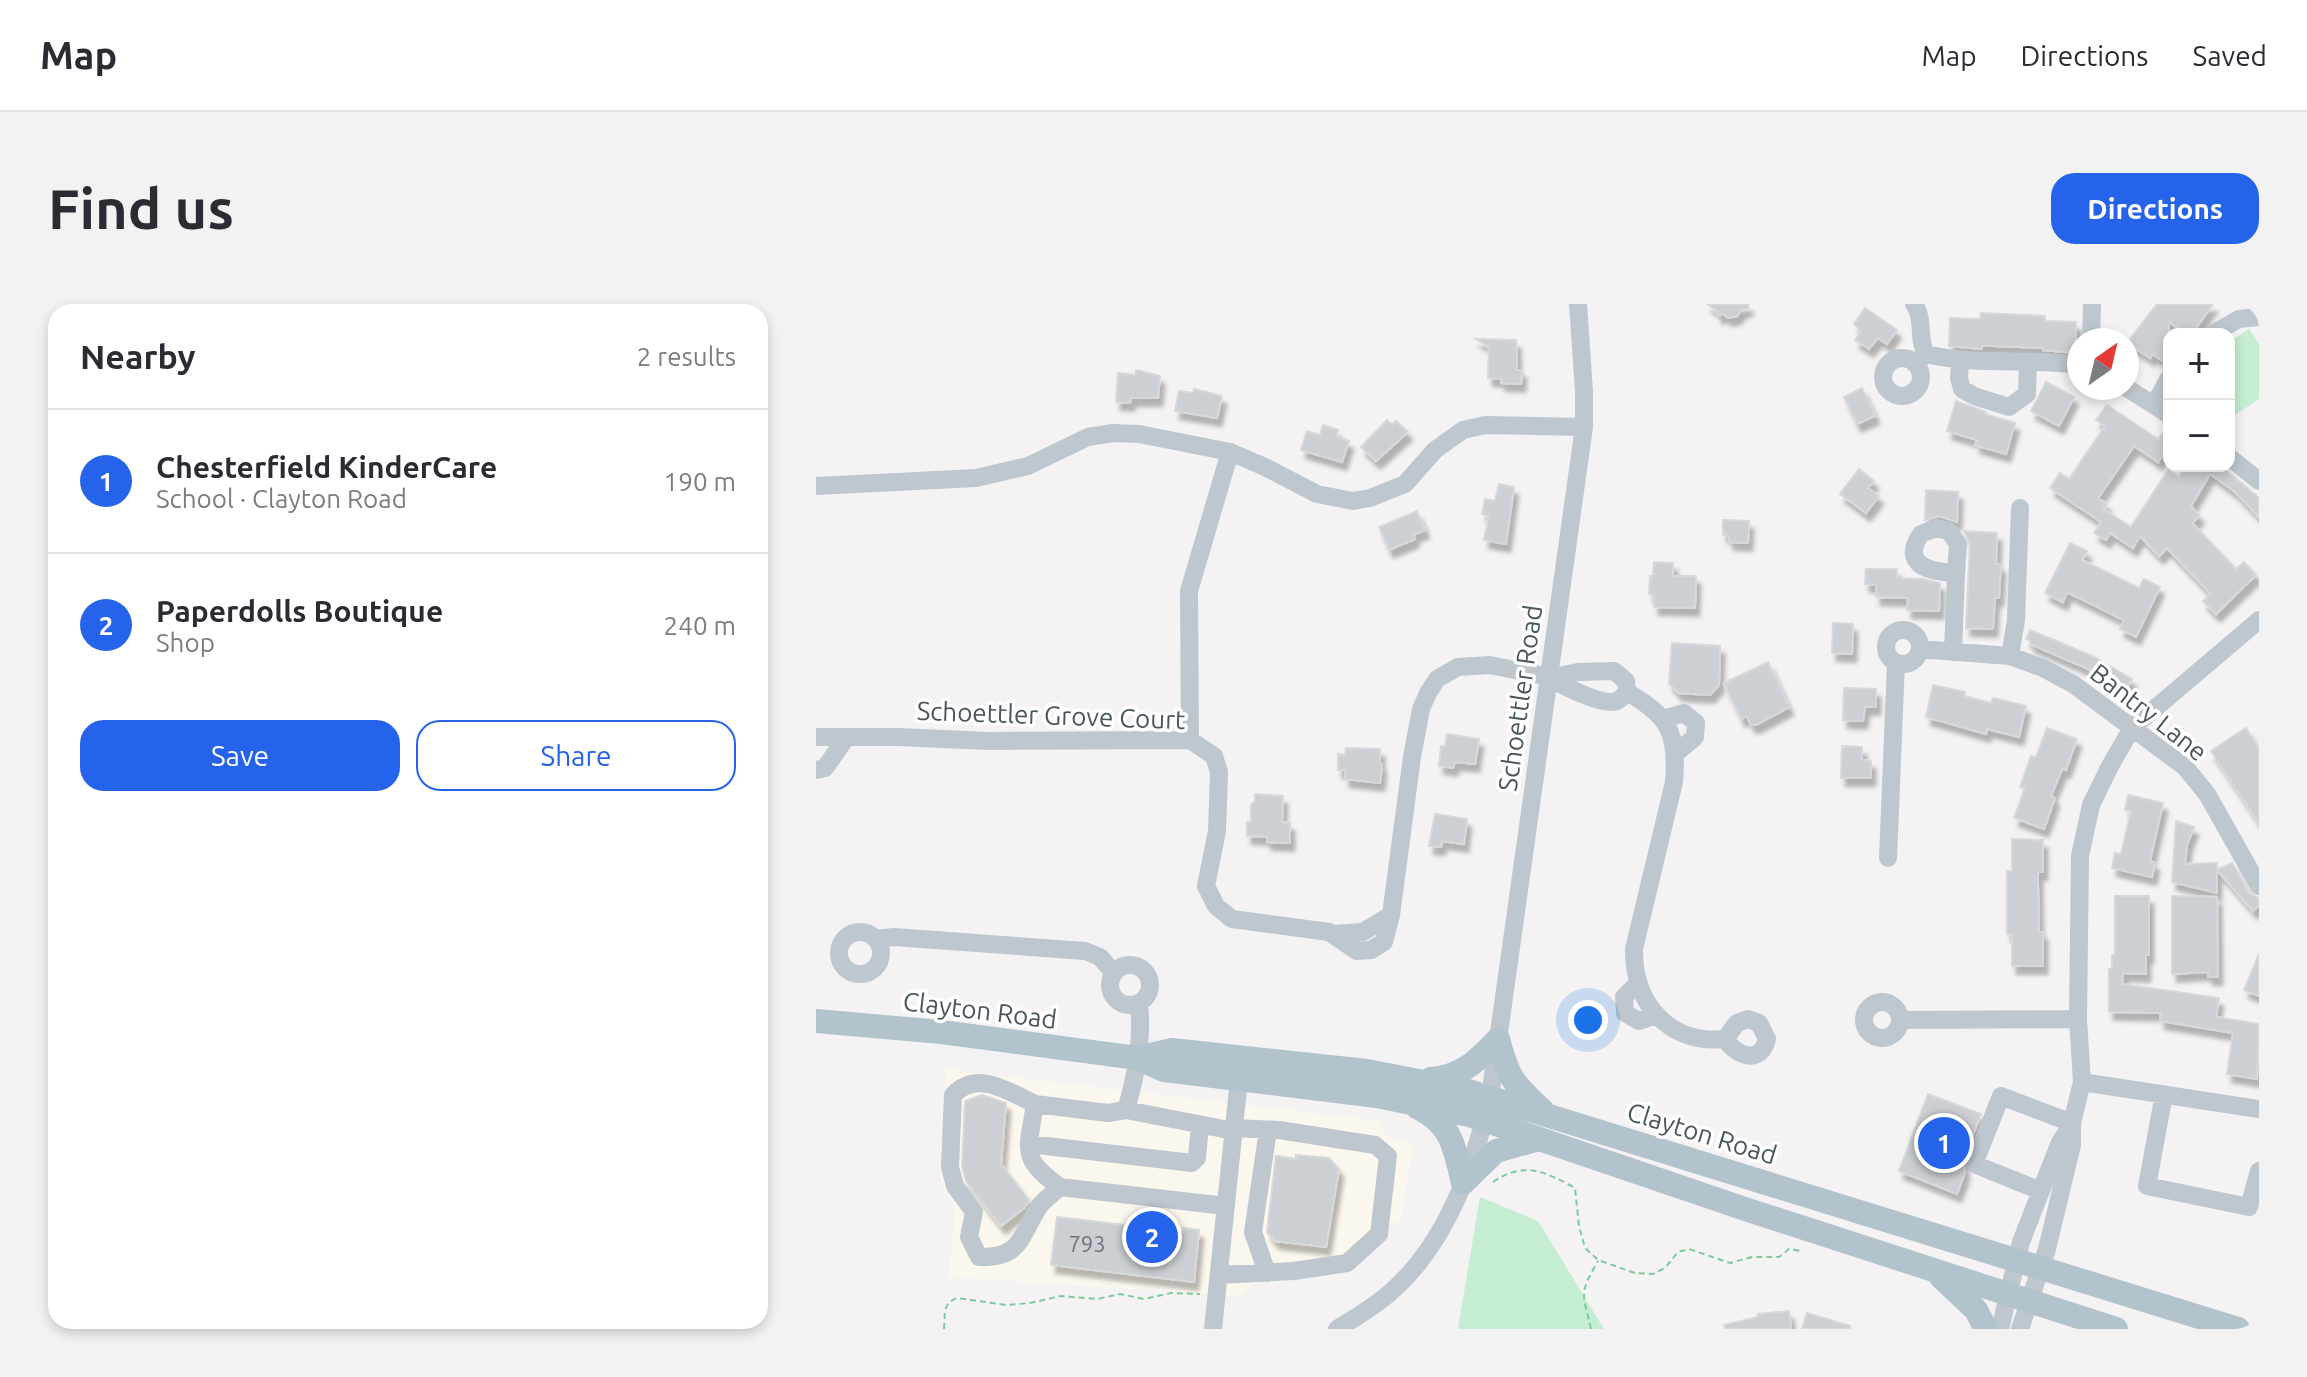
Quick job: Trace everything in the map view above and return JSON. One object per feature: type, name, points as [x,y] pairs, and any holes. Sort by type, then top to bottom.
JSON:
[{"type":"main road","name":"Clayton Road","points":[[816,1021],[941,1032],[1137,1058],[1164,1070],[1409,1101],[1546,1114],[2238,1329]]},
{"type":"main road","points":[[1423,1080],[1447,1078],[1464,1070],[1498,1039],[1513,1081],[1546,1114]]},
{"type":"main road","name":"Clayton Road","points":[[1137,1058],[1172,1050],[1423,1080],[1488,1109],[1539,1139],[2116,1329]]},
{"type":"main road","points":[[1409,1101],[1434,1116],[1451,1135],[1463,1183]]},
{"type":"main road","points":[[1463,1183],[1496,1151],[1539,1139]]},
{"type":"main road","points":[[1926,1267],[1960,1293],[1976,1310],[1986,1329]]},
{"type":"main road","points":[[2045,1329],[2075,1317]]},
{"type":"street","name":"Schoettler Road","points":[[1337,1329],[1394,1289],[1436,1237],[1463,1183],[1488,1109],[1584,427],[1578,304]]},
{"type":"street","points":[[1914,304],[1919,312],[1920,359],[2045,360],[2067,363]]},
{"type":"street","points":[[2091,328],[2092,304]]},
{"type":"street","points":[[2223,328],[2239,319],[2259,317]]},
{"type":"street","points":[[1960,361],[1962,389],[2009,407],[2027,394],[2028,362]]},
{"type":"street","points":[[2139,396],[2162,410]]},
{"type":"street","points":[[816,486],[976,478],[999,474],[1028,466],[1088,437],[1113,433],[1139,434],[1230,452],[1317,494],[1353,501],[1405,484],[1435,450],[1463,430],[1485,425],[1584,427]]},
{"type":"street","points":[[1190,740],[1189,591],[1230,452]]},
{"type":"street","points":[[2235,462],[2259,481]]},
{"type":"street","points":[[2010,656],[2016,620],[2020,508]]},
{"type":"street","points":[[1953,652],[1956,573]]},
{"type":"street","points":[[2000,1329],[2041,1267],[2072,1145],[2072,1123],[2082,1082],[2078,1019],[2080,856],[2091,805],[2132,728],[2259,620]]},
{"type":"street","name":"Bantry Lane","points":[[1888,858],[1896,663],[1886,650],[1888,639],[1897,631],[1908,631],[1917,638],[1920,649],[2010,656],[2043,668],[2073,684],[2185,767],[2207,794],[2259,886]]},
{"type":"street","points":[[1896,663],[1911,662],[1920,649]]},
{"type":"street","name":"Schoettler Grove Court","points":[[816,737],[1003,741],[1190,740],[1214,756],[1219,772],[1217,831],[1206,886],[1216,906],[1232,919],[1333,934],[1357,951],[1371,950],[1384,942],[1391,915],[1421,709],[1437,679],[1458,667],[1490,665],[1549,677]]},
{"type":"street","points":[[1549,677],[1614,671],[1626,681],[1627,692]]},
{"type":"street","points":[[1549,677],[1569,689],[1608,702],[1617,701],[1627,692]]},
{"type":"street","points":[[1627,692],[1652,707],[1663,719],[1676,753],[1674,782],[1634,949],[1637,984],[1624,997],[1625,1013],[1639,1021],[1656,1015],[1689,1035],[1725,1039]]},
{"type":"street","points":[[1663,719],[1684,713],[1696,723],[1695,737],[1676,753]]},
{"type":"street","points":[[816,770],[825,768],[846,738]]},
{"type":"street","points":[[876,939],[894,937],[1085,951],[1100,957],[1114,973]]},
{"type":"street","points":[[1125,965],[1143,970],[1150,982],[1144,1000],[1139,1004],[1125,1005],[1114,998],[1109,986],[1114,973],[1125,965]]},
{"type":"street","points":[[1126,1110],[1141,1026],[1139,1004]]},
{"type":"street","points":[[1900,1020],[2078,1019]]},
{"type":"street","points":[[1213,1329],[1239,1079]]},
{"type":"street","points":[[2082,1082],[2259,1109]]},
{"type":"street","points":[[1060,1187],[1042,1203],[1013,1250],[998,1257],[979,1257],[969,1237],[974,1212],[955,1186],[950,1167],[953,1095],[962,1086],[979,1083],[1007,1088],[1035,1104],[1108,1113],[1126,1110],[1234,1130],[1268,1130],[1375,1145],[1388,1156],[1379,1234],[1347,1263],[1267,1273],[1219,1275]]},
{"type":"street","points":[[2164,1094],[2147,1186],[2249,1207],[2259,1171]]},
{"type":"street","points":[[2041,1191],[1974,1164],[2001,1096],[2072,1123]]},
{"type":"street","points":[[1035,1104],[1029,1144],[1030,1160],[1041,1174],[1060,1187],[1226,1206]]},
{"type":"street","points":[[2020,1329],[2017,1260],[2060,1142],[2072,1123]]},
{"type":"street","points":[[1029,1144],[1192,1163],[1197,1158],[1200,1125]]},
{"type":"street","points":[[1267,1273],[1253,1232],[1268,1130]]},
{"type":"path","points":[[1491,1183],[1512,1171],[1534,1170],[1575,1188],[1585,1248],[1598,1260],[1635,1273],[1653,1274],[1665,1268],[1678,1252],[1689,1249],[1730,1263],[1752,1257],[1779,1257],[1789,1249],[1801,1251]]},
{"type":"path","points":[[1591,1329],[1583,1291],[1598,1260]]},
{"type":"path","points":[[944,1329],[945,1310],[949,1302],[957,1298],[1006,1305],[1061,1296],[1097,1299],[1120,1294],[1144,1299],[1171,1293],[1201,1294]]},
{"type":"shaded area","points":[[946,1069],[1380,1121],[1386,1137],[1413,1145],[1401,1222],[1391,1222],[1385,1242],[1349,1269],[1253,1283],[1240,1296],[949,1277],[955,1207],[941,1185]]},
{"type":"green space","points":[[2249,329],[2259,344],[2259,399],[2235,415],[2235,400],[2235,338]]},
{"type":"green space","points":[[1480,1197],[1538,1221],[1604,1329],[1458,1329]]},
{"type":"building","points":[[1707,304],[1748,304],[1748,308],[1728,318],[1723,314],[1718,316],[1716,310]]},
{"type":"building","points":[[2157,304],[2213,304],[2196,328],[2178,328],[2169,322],[2169,328],[2163,328],[2163,361],[2153,354],[2150,358],[2139,351],[2139,328]]},
{"type":"building","points":[[1865,308],[1897,330],[1887,344],[1878,338],[1869,349],[1855,340],[1861,331],[1854,324]]},
{"type":"building","points":[[1981,313],[2045,316],[2045,321],[2076,322],[2076,328],[2067,328],[2067,352],[2043,348],[1949,346],[1950,318],[1980,319]]},
{"type":"building","points":[[1476,339],[1516,340],[1517,370],[1522,370],[1521,384],[1501,383],[1501,379],[1488,378],[1489,347]]},
{"type":"building","points":[[1136,370],[1160,376],[1158,398],[1131,398],[1130,403],[1116,402],[1118,373],[1136,375]]},
{"type":"building","points":[[2046,382],[2067,393],[2067,400],[2072,400],[2059,426],[2031,411]]},
{"type":"building","points":[[1862,388],[1875,416],[1857,424],[1844,397]]},
{"type":"building","points":[[1194,389],[1222,396],[1217,418],[1175,411],[1179,391],[1193,393]]},
{"type":"building","points":[[1956,401],[2015,423],[2006,454],[1975,445],[1977,440],[1947,431]]},
{"type":"building","points":[[2107,405],[2158,439],[2163,435],[2163,454],[2158,462],[2134,446],[2098,498],[2107,504],[2103,509],[2131,527],[2167,472],[2179,477],[2182,472],[2228,472],[2259,498],[2259,517],[2235,492],[2210,474],[2191,506],[2200,516],[2192,523],[2236,569],[2244,562],[2256,575],[2216,614],[2203,601],[2211,594],[2167,548],[2159,556],[2140,536],[2133,548],[2110,533],[2106,540],[2094,533],[2101,522],[2050,488],[2060,473],[2069,479],[2105,426],[2096,420]]},
{"type":"building","points":[[1387,420],[1392,425],[1396,421],[1408,432],[1376,461],[1361,447]]},
{"type":"building","points":[[1323,425],[1338,430],[1336,436],[1349,441],[1342,462],[1301,450],[1307,431],[1320,435]]},
{"type":"building","points":[[1859,469],[1874,481],[1868,488],[1879,496],[1866,513],[1840,494]]},
{"type":"building","points":[[1499,484],[1514,487],[1506,544],[1484,540],[1489,516],[1482,514],[1485,499],[1495,501]]},
{"type":"building","points":[[1926,490],[1958,492],[1957,522],[1939,516],[1925,520]]},
{"type":"building","points":[[1417,511],[1425,530],[1413,535],[1415,539],[1389,550],[1379,527]]},
{"type":"building","points":[[1723,520],[1749,521],[1748,543],[1729,542],[1729,536],[1723,535]]},
{"type":"building","points":[[1964,531],[1997,533],[1996,564],[2001,565],[1993,629],[1966,628],[1970,545]]},
{"type":"building","points":[[2070,543],[2087,551],[2082,560],[2139,588],[2144,579],[2160,587],[2136,637],[2120,629],[2124,620],[2067,592],[2063,602],[2045,593]]},
{"type":"building","points":[[1654,562],[1673,563],[1673,576],[1696,576],[1695,608],[1654,607],[1654,595],[1649,594]]},
{"type":"building","points":[[1866,569],[1897,569],[1897,578],[1940,583],[1939,611],[1907,610],[1908,598],[1876,597],[1876,585],[1865,584]]},
{"type":"building","points":[[1833,623],[1853,624],[1852,654],[1832,653]]},
{"type":"building","points":[[2030,630],[2092,656],[2132,679],[2125,691],[2086,668],[2030,644],[2031,641],[2026,639]]},
{"type":"building","points":[[1672,643],[1720,646],[1719,685],[1710,695],[1678,693],[1669,683]]},
{"type":"building","points":[[1768,662],[1789,707],[1751,725],[1747,716],[1741,719],[1724,683]]},
{"type":"building","points":[[1933,685],[1965,692],[1964,696],[1991,703],[1993,698],[2026,706],[2019,737],[1987,729],[1986,734],[1926,717]]},
{"type":"building","points":[[1844,688],[1876,689],[1876,707],[1865,707],[1863,721],[1843,720]]},
{"type":"building","points":[[2047,728],[2077,739],[2066,770],[2062,769],[2051,796],[2055,798],[2044,829],[2014,818],[2025,788],[2020,787],[2031,756],[2036,757]]},
{"type":"building","points":[[2246,728],[2259,748],[2259,823],[2211,751]]},
{"type":"building","points":[[1447,734],[1479,739],[1475,764],[1455,762],[1453,768],[1439,766],[1441,746],[1445,746]]},
{"type":"building","points":[[1842,746],[1862,747],[1862,760],[1871,761],[1871,778],[1841,778]]},
{"type":"building","points":[[1346,748],[1380,749],[1380,783],[1345,779],[1345,770],[1338,770],[1338,754],[1345,755]]},
{"type":"building","points":[[1255,794],[1283,796],[1282,822],[1290,823],[1290,843],[1267,842],[1267,837],[1247,836],[1247,822],[1251,822],[1251,805]]},
{"type":"building","points":[[2128,795],[2163,803],[2150,861],[2155,863],[2152,877],[2112,868],[2115,853],[2121,854],[2131,811],[2125,810]]},
{"type":"building","points":[[1435,814],[1467,819],[1464,844],[1442,841],[1441,847],[1429,846]]},
{"type":"building","points":[[2176,821],[2194,827],[2187,845],[2185,864],[2217,863],[2217,893],[2172,882]]},
{"type":"building","points":[[2012,839],[2043,840],[2043,872],[2038,872],[2038,886],[2043,966],[2012,966],[2012,934],[2007,934],[2007,871],[2012,871]]},
{"type":"building","points":[[2232,863],[2249,893],[2259,898],[2259,905],[2253,911],[2217,870]]},
{"type":"building","points":[[2115,896],[2149,896],[2146,974],[2123,973],[2122,984],[2219,998],[2216,1017],[2259,1024],[2257,1079],[2227,1074],[2233,1033],[2160,1021],[2161,1013],[2109,1012],[2109,969],[2112,969],[2112,955],[2115,955]]},
{"type":"building","points":[[2172,896],[2217,897],[2218,977],[2208,977],[2208,972],[2172,974]]},
{"type":"building","points":[[2259,954],[2259,996],[2244,990]]},
{"type":"building","points":[[1928,1094],[1981,1114],[1963,1160],[1965,1172],[1957,1194],[1899,1171]]},
{"type":"building","points":[[982,1095],[1006,1103],[1001,1164],[1029,1200],[1025,1207],[1001,1226],[966,1181],[962,1166],[965,1101]]},
{"type":"building","points":[[1296,1155],[1329,1158],[1339,1169],[1326,1247],[1275,1241],[1267,1232],[1276,1156],[1296,1159]]},
{"type":"building","points":[[1057,1217],[1184,1232],[1184,1228],[1199,1230],[1194,1282],[1051,1265]]},
{"type":"building","points":[[1789,1311],[1791,1329],[1725,1329],[1724,1325],[1758,1317],[1758,1314]]},
{"type":"building","points":[[1807,1313],[1850,1326],[1849,1329],[1802,1329]]},
{"type":"place","name":"Chesterfield KinderCare","points":[[1944,1143]]},
{"type":"place","name":"Paperdolls Boutique","points":[[1152,1237]]}]
